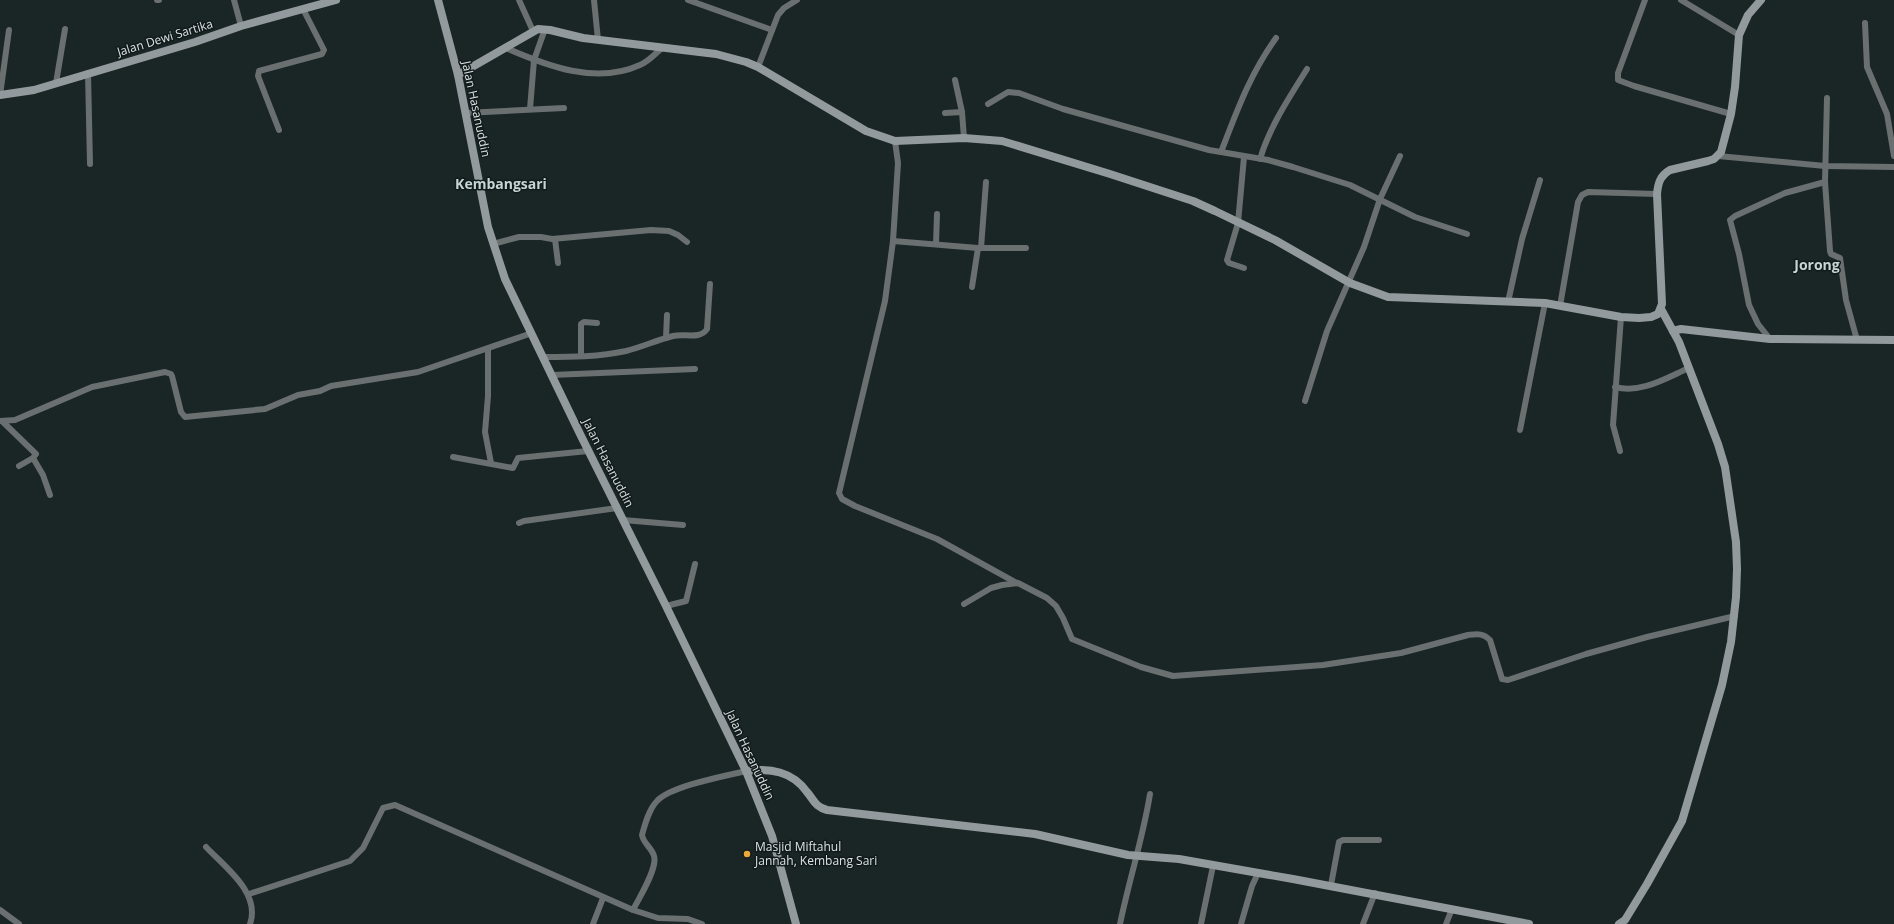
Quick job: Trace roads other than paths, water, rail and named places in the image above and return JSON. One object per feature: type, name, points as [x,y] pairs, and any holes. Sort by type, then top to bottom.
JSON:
[{"type":"street","points":[[234,0],[241,26]]},
{"type":"street","name":"Jalan Dewi Sartika","points":[[0,95],[21,93],[196,42],[241,26],[336,0]]},
{"type":"street","name":"Jalan Hasanuddin","points":[[438,0],[458,74],[488,227],[505,279],[588,451],[668,609],[746,771],[772,836],[796,924]]},
{"type":"street","points":[[519,0],[533,31]]},
{"type":"street","points":[[594,0],[598,40]]},
{"type":"street","points":[[688,0],[772,30]]},
{"type":"street","points":[[758,67],[772,30],[781,12],[797,0]]},
{"type":"street","points":[[1645,0],[1618,73],[1618,80],[1623,83],[1731,114]]},
{"type":"street","points":[[1681,0],[1739,35]]},
{"type":"street","points":[[458,74],[506,48],[533,31],[545,29],[598,40],[716,54],[758,67],[866,131],[895,141],[964,138],[1011,143],[1193,201],[1275,240],[1348,282],[1375,292],[1397,298],[1545,304],[1621,317],[1651,317],[1658,314],[1661,309],[1662,294],[1657,194],[1659,181],[1665,173],[1670,170],[1708,162],[1718,156],[1723,148],[1735,88],[1739,35],[1748,15],[1761,0]]},
{"type":"street","points":[[279,130],[258,76],[259,71],[322,54],[324,50],[303,10]]},
{"type":"street","points":[[1865,23],[1867,67],[1887,114],[1894,156]]},
{"type":"street","points":[[56,83],[65,29]]},
{"type":"street","points":[[530,109],[534,60],[545,29]]},
{"type":"street","points":[[0,95],[9,30]]},
{"type":"street","points":[[1221,152],[1248,85],[1261,59],[1276,38]]},
{"type":"street","points":[[506,48],[534,60],[568,71],[599,74],[621,72],[642,64],[662,48]]},
{"type":"street","points":[[1260,159],[1267,137],[1281,110],[1307,69]]},
{"type":"street","points":[[88,73],[90,164]]},
{"type":"street","points":[[955,80],[962,112],[964,138]]},
{"type":"street","points":[[988,104],[1008,92],[1019,93],[1063,109],[1221,152],[1293,167],[1350,185],[1415,217],[1467,234]]},
{"type":"street","points":[[1827,98],[1824,182],[1830,251],[1831,254],[1840,258],[1846,300],[1857,340]]},
{"type":"street","points":[[465,112],[564,108]]},
{"type":"street","points":[[945,113],[962,112]]},
{"type":"street","points":[[895,141],[898,162],[893,241],[885,301],[838,493],[842,499],[850,504],[937,539],[1047,598],[1056,606],[1072,639],[1141,667],[1173,676],[1323,665],[1401,653],[1468,635],[1479,634],[1486,635],[1490,640],[1502,679],[1508,680],[1616,645],[1735,616]]},
{"type":"street","points":[[1305,401],[1328,331],[1364,247],[1380,199],[1400,156]]},
{"type":"street","points":[[1718,156],[1825,166],[1894,167]]},
{"type":"street","points":[[1244,157],[1238,223],[1227,260],[1229,263],[1244,268]]},
{"type":"street","points":[[1508,302],[1522,239],[1540,180]]},
{"type":"street","points":[[972,287],[980,248],[986,182]]},
{"type":"street","points":[[1770,339],[1758,324],[1749,305],[1742,265],[1730,220],[1735,216],[1785,193],[1824,182]]},
{"type":"street","points":[[1560,306],[1578,202],[1582,194],[1588,192],[1657,194]]},
{"type":"street","points":[[936,244],[937,214]]},
{"type":"street","points":[[494,244],[519,237],[555,239],[660,230],[678,235],[687,242]]},
{"type":"street","points":[[555,239],[558,262]]},
{"type":"street","points":[[893,241],[980,248],[1026,248]]},
{"type":"street","points":[[543,357],[581,356],[624,352],[678,335],[698,335],[704,333],[707,329],[710,284]]},
{"type":"street","points":[[1520,430],[1545,304]]},
{"type":"street","points":[[1621,923],[1647,884],[1682,821],[1722,685],[1735,616],[1737,562],[1725,467],[1718,444],[1689,368],[1673,331],[1661,309]]},
{"type":"street","points":[[666,338],[668,315]]},
{"type":"street","points":[[1620,451],[1613,425],[1621,317]]},
{"type":"street","points":[[581,356],[582,324],[584,322],[597,323]]},
{"type":"street","points":[[1673,331],[1681,329],[1770,339],[1894,340]]},
{"type":"street","points":[[2,421],[15,420],[92,387],[165,372],[171,374],[172,376],[181,412],[185,417],[266,409],[298,395],[320,391],[331,386],[418,372],[532,333]]},
{"type":"street","points":[[488,349],[488,396],[485,432],[492,463]]},
{"type":"street","points":[[1615,387],[1627,390],[1647,386],[1689,368]]},
{"type":"street","points":[[552,375],[695,369]]},
{"type":"street","points":[[2,421],[36,454],[33,458],[19,466]]},
{"type":"street","points":[[453,457],[513,468],[518,458],[588,451]]},
{"type":"street","points":[[33,458],[43,475],[50,495]]},
{"type":"street","points":[[519,523],[524,521],[618,508]]},
{"type":"street","points":[[623,520],[683,525]]},
{"type":"street","points":[[668,609],[686,600],[695,564]]},
{"type":"street","points":[[964,604],[991,588],[1018,583]]},
{"type":"street","points":[[633,910],[655,862],[653,852],[642,839],[642,835],[653,806],[657,801],[668,794],[703,781],[746,771],[770,769],[786,774],[800,783],[816,806],[820,809],[1016,831],[1137,856],[1179,859],[1376,893],[1529,924]]},
{"type":"street","points":[[1120,924],[1144,829],[1150,794]]},
{"type":"street","points":[[249,894],[350,861],[363,848],[383,808],[395,805],[633,910],[658,918],[688,919],[702,924]]},
{"type":"street","points":[[1331,885],[1339,842],[1343,840],[1379,840]]},
{"type":"street","points":[[206,847],[249,894],[252,914],[250,924]]},
{"type":"street","points":[[1201,924],[1213,866]]},
{"type":"street","points":[[1241,924],[1252,886],[1258,873]]},
{"type":"street","points":[[1363,924],[1376,893]]},
{"type":"street","points":[[594,924],[603,898]]},
{"type":"street","points":[[1446,924],[1452,909]]},
{"type":"street","points":[[0,910],[19,924]]},
{"type":"place","name":"Masjid Miftahul Jannah, Kembang Sari","points":[[747,854]]},
{"type":"district","name":"Kembangsari","points":[[501,184]]},
{"type":"district","name":"Jorong","points":[[1817,265]]}]
